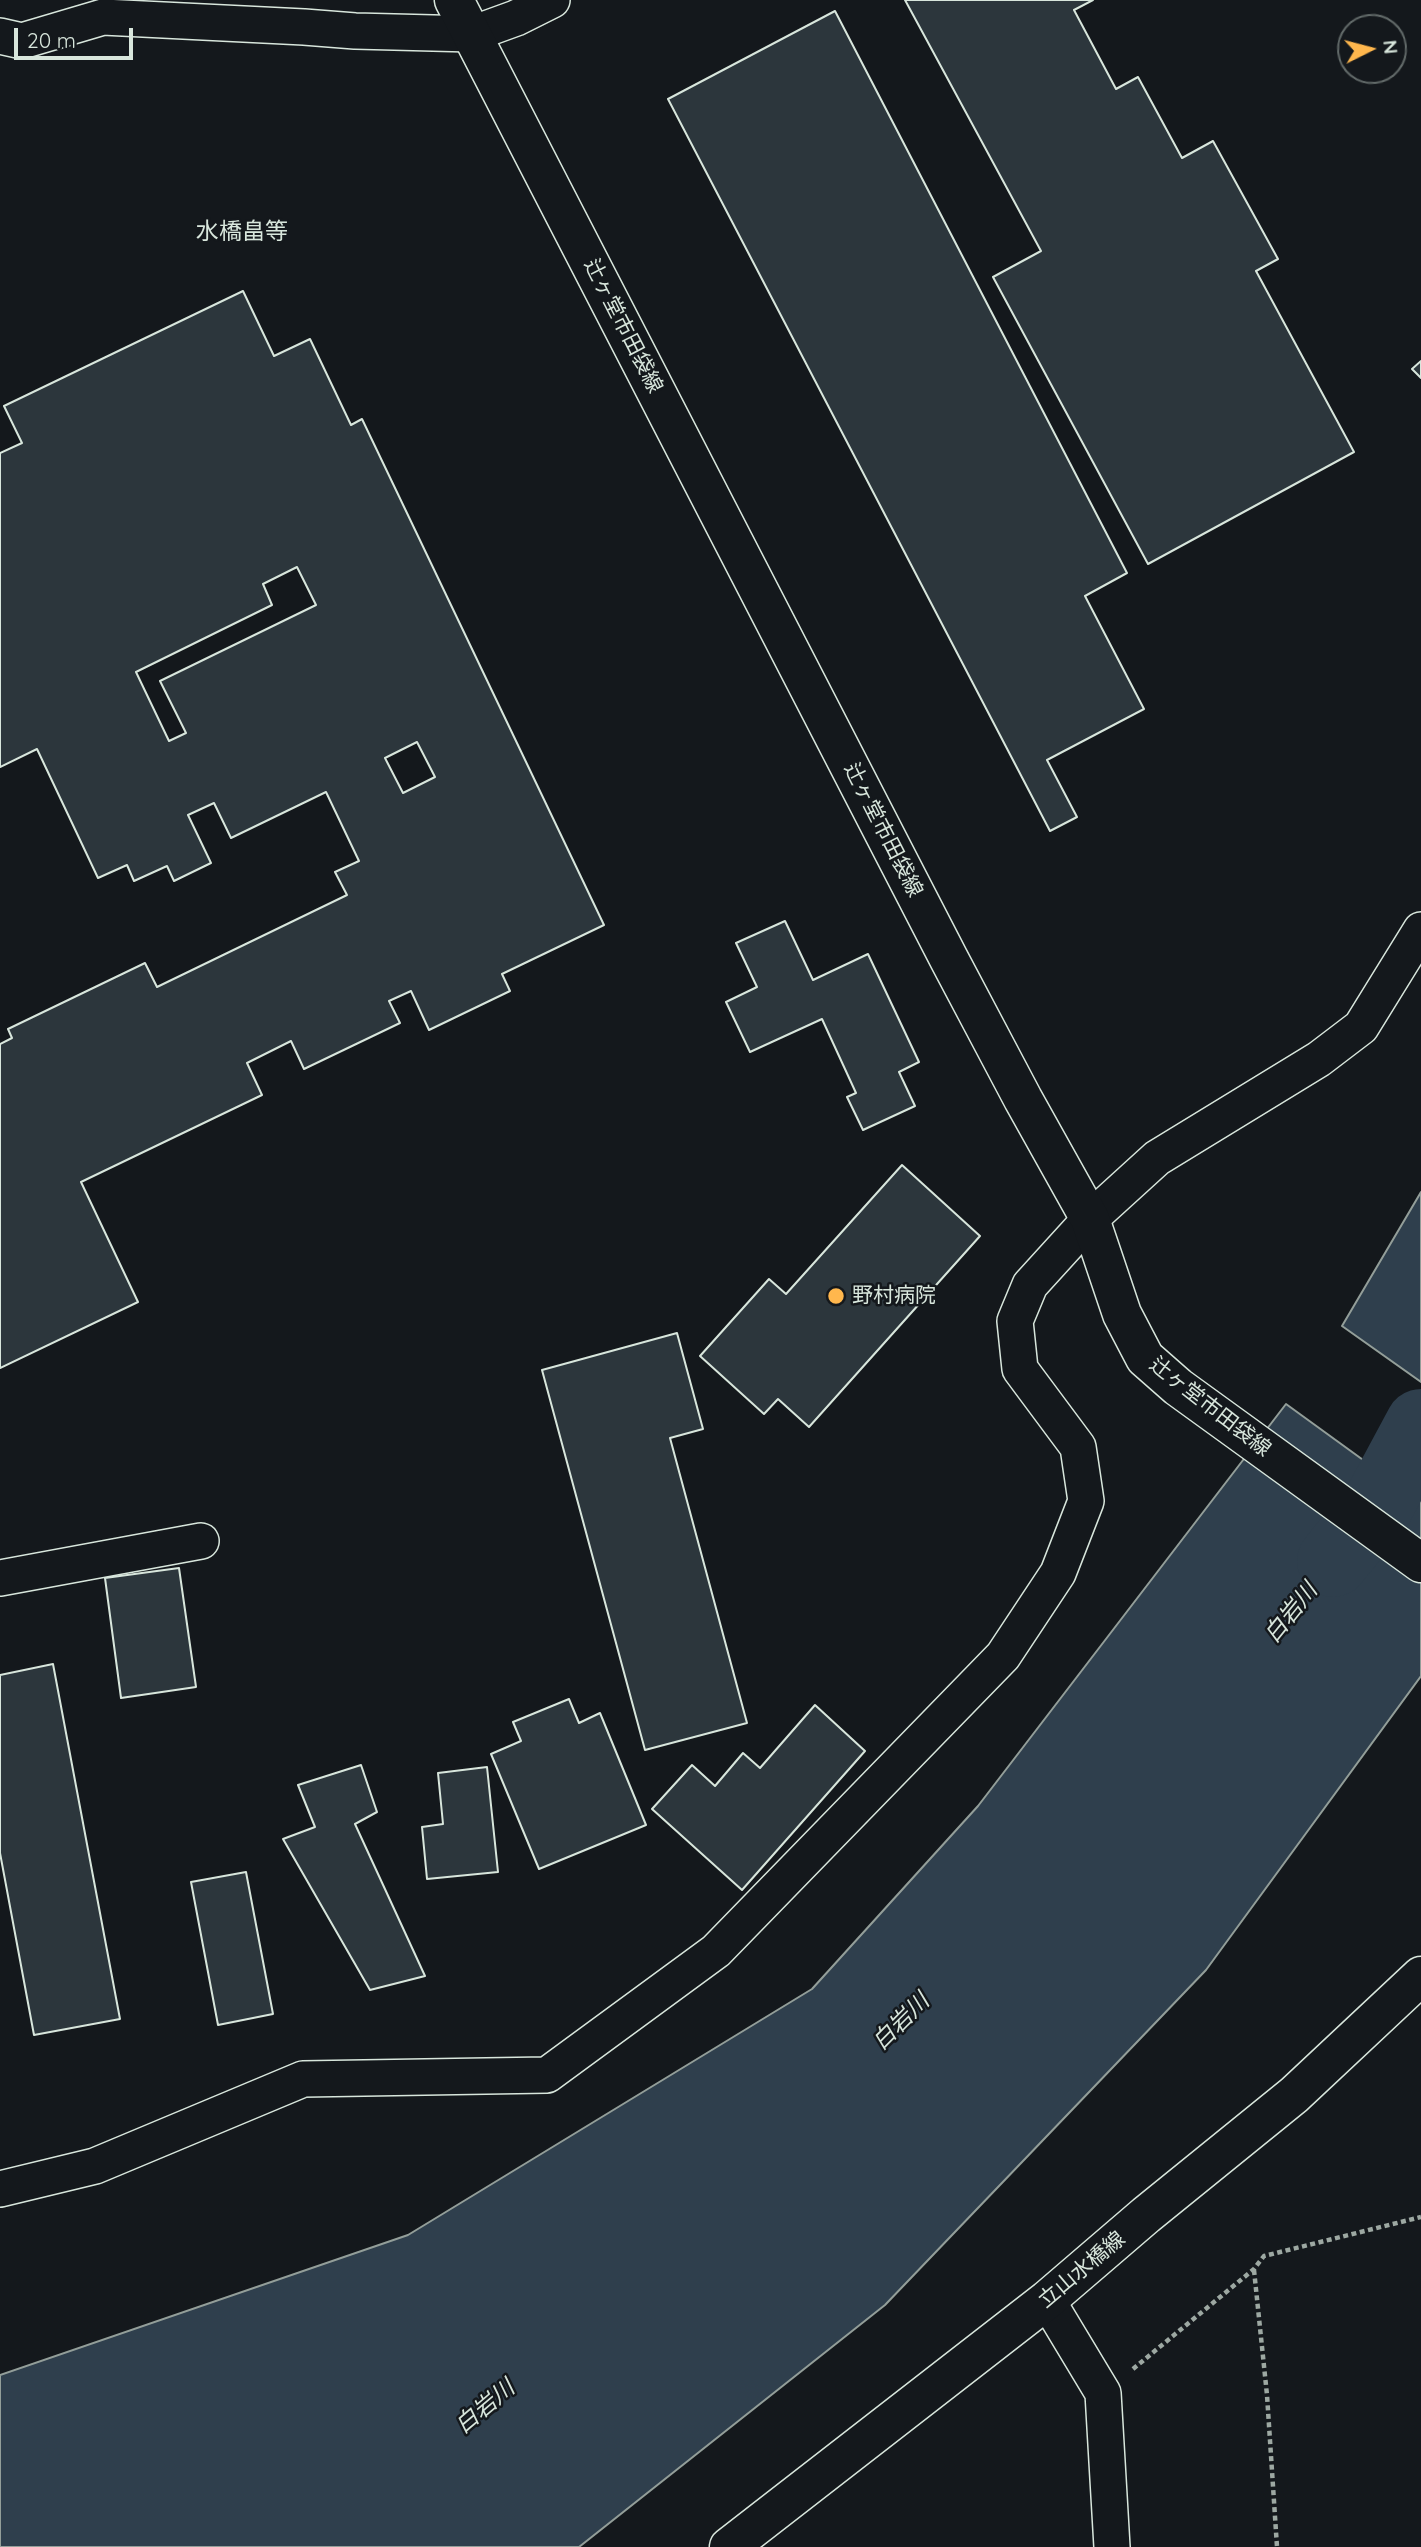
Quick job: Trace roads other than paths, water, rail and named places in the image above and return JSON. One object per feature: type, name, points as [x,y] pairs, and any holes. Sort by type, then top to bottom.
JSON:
[{"type":"main road","name":"辻ヶ堂市田袋線","points":[[454,0],[956,971],[1090,1219],[1122,1314],[1146,1358],[1178,1387],[1421,1563]]},
{"type":"main road","name":"立山水橋線","points":[[729,2547],[1047,2300],[1146,2215],[1294,2095],[1421,1976]]},
{"type":"street","points":[[0,36],[22,41],[103,17],[355,32],[472,34],[516,18],[552,0]]},
{"type":"street","points":[[0,2189],[95,2166],[303,2079],[547,2075],[716,1951],[1003,1656],[1059,1573],[1086,1501],[1078,1447],[1020,1369],[1015,1321],[1030,1285],[1090,1219],[1157,1158],[1319,1059],[1361,1027],[1421,930]]},
{"type":"street","points":[[0,1578],[201,1541]]},
{"type":"street","points":[[1047,2300],[1103,2393],[1112,2547]]},
{"type":"water","points":[[1421,1192],[1421,1382],[1342,1326]]},
{"type":"water","points":[[1286,1404],[1421,1502],[1421,1676],[1206,1970],[885,2305],[579,2547],[0,2547],[0,2375],[408,2235],[812,1989],[978,1806]]},
{"type":"waterway","name":"白岩川","points":[[1333,1561],[1378,1505],[1421,1425]]},
{"type":"place","name":"野村病院","points":[[836,1296]]},
{"type":"district","name":"水橋畠等","points":[[242,232]]}]
